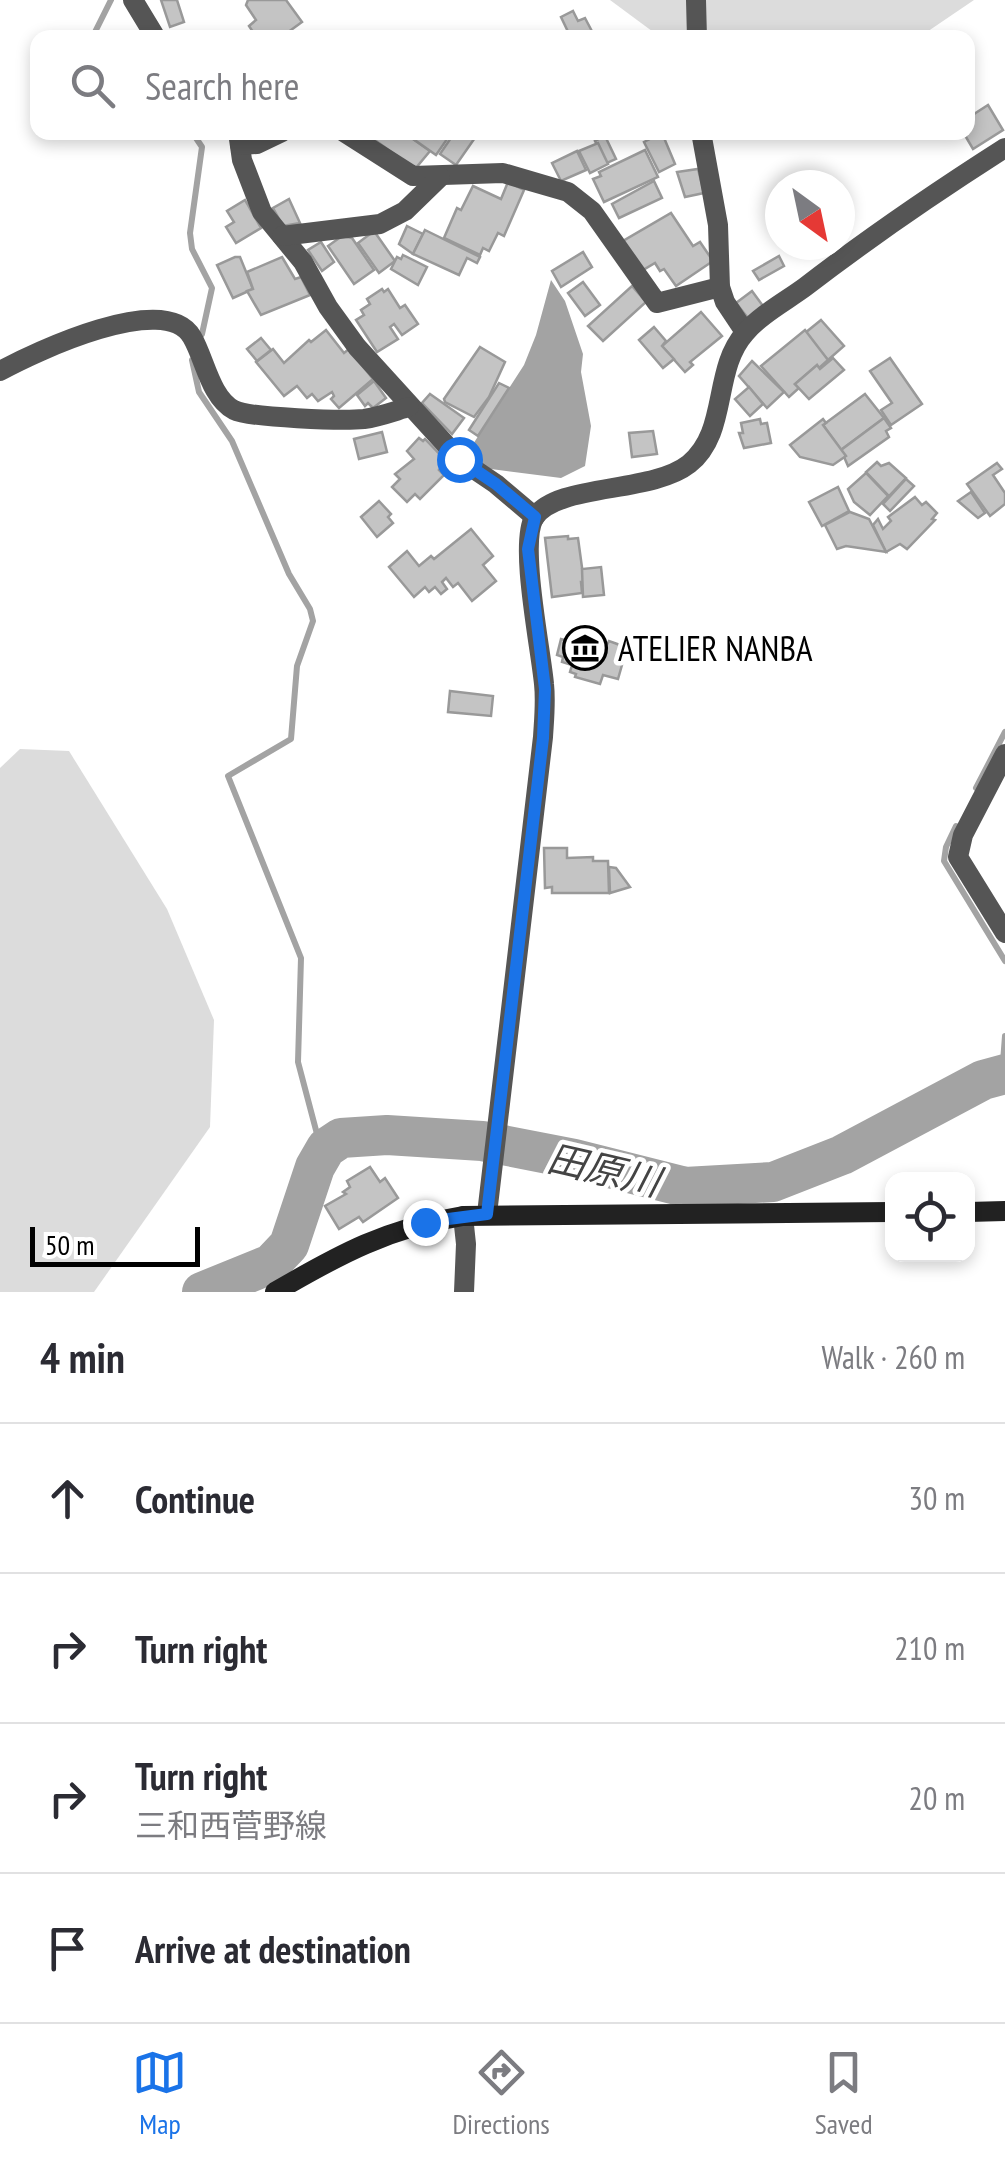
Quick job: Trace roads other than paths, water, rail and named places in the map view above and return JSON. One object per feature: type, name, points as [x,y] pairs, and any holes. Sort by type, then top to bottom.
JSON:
[{"type":"main road","points":[[275,1292],[368,1241],[411,1226],[463,1216],[885,1212]]},
{"type":"main road","points":[[975,1212],[1005,1212]]},
{"type":"street","points":[[134,0],[151,30]]},
{"type":"street","points":[[696,0],[697,30]]},
{"type":"street","points":[[239,140],[250,185],[262,212],[303,262],[357,347],[459,459],[535,517]]},
{"type":"street","points":[[357,140],[413,176],[503,173],[568,192],[592,211],[657,303],[720,287]]},
{"type":"street","points":[[702,140],[718,225],[720,287],[725,302],[746,332]]},
{"type":"street","points":[[487,1214],[543,738],[545,689],[528,549],[535,517],[547,506],[575,496],[660,481],[691,463],[704,449],[713,428],[728,366],[746,332],[896,217],[1005,148]]},
{"type":"street","points":[[282,236],[380,224],[405,211],[440,177]]},
{"type":"street","points":[[0,371],[72,339],[130,321],[165,320],[190,332],[220,397],[235,410],[261,415],[364,419],[409,407]]},
{"type":"street","points":[[1005,754],[964,835],[958,857],[1005,933]]},
{"type":"street","points":[[463,1216],[464,1292]]},
{"type":"waterway","points":[[96,30],[111,0]]},
{"type":"waterway","points":[[197,140],[202,147],[190,233],[192,249],[212,288],[202,334],[197,340]]},
{"type":"waterway","points":[[192,360],[199,392],[232,441],[313,621],[297,666],[291,739],[228,776],[301,958],[298,1062],[317,1134],[326,1148]]},
{"type":"waterway","points":[[976,788],[1005,732]]},
{"type":"waterway","points":[[956,826],[944,861],[1005,961]]},
{"type":"waterway","points":[[1002,1075],[1005,1036]]},
{"type":"waterway","name":"田原川","points":[[202,1292],[271,1264],[289,1245],[315,1167],[326,1148],[341,1138],[387,1135],[482,1141],[685,1187],[773,1182],[842,1155],[983,1080],[1005,1074]]},
{"type":"place","name":"ATELIER NANBA","points":[[585,648]]}]
